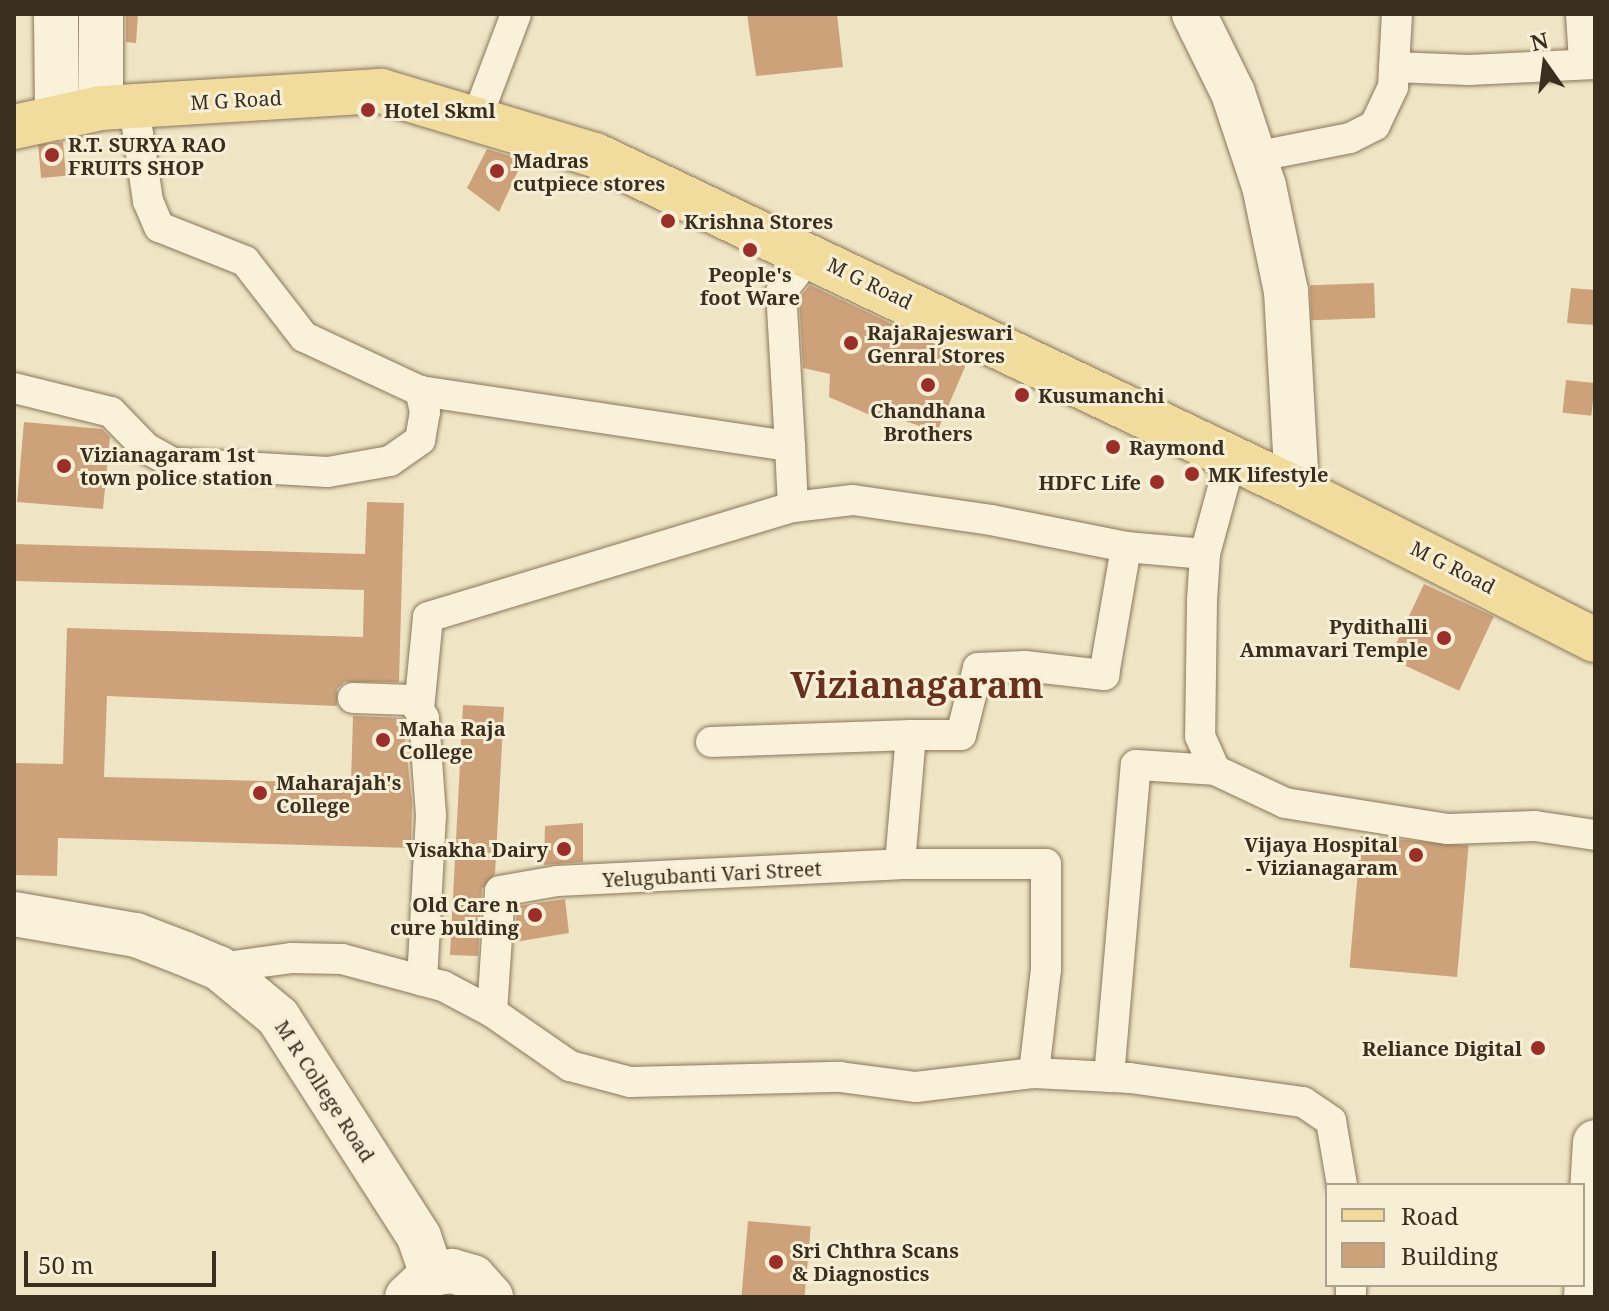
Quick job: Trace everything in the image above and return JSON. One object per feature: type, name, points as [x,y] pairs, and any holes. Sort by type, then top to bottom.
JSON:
[{"type":"main road","name":"M G Road","points":[[14,127],[117,107],[381,91],[595,155],[811,254],[1297,489],[1595,640]]},
{"type":"street","points":[[56,14],[57,118]]},
{"type":"street","points":[[101,14],[117,107],[159,227],[245,261],[304,337],[420,391],[790,446]]},
{"type":"street","points":[[476,120],[516,14]]},
{"type":"street","points":[[1194,14],[1233,93],[1254,157],[1286,291],[1297,489]]},
{"type":"street","points":[[1254,157],[1350,138],[1375,125],[1393,87],[1397,14]]},
{"type":"street","points":[[1394,67],[1469,70],[1590,63],[1581,14]]},
{"type":"street","points":[[793,507],[781,292],[811,254]]},
{"type":"street","points":[[14,388],[111,412],[146,448],[173,463],[328,472],[408,452],[424,424],[420,391]]},
{"type":"street","points":[[1215,770],[1200,736],[1205,554],[1231,458]]},
{"type":"street","points":[[419,709],[428,617],[793,507],[853,500],[991,520],[1126,547],[1205,554]]},
{"type":"street","points":[[711,742],[961,735],[978,668],[1025,666],[1104,675],[1126,547]]},
{"type":"street","points":[[353,698],[413,700],[426,729],[431,815],[422,981]]},
{"type":"street","points":[[900,864],[911,735]]},
{"type":"street","points":[[1109,1077],[1136,765],[1215,770],[1285,803],[1459,830],[1535,826],[1595,835]]},
{"type":"street","name":"Yelugubanti Vari Street","points":[[492,1012],[500,891],[557,881],[900,864],[1046,864],[1046,969],[1034,1073]]},
{"type":"street","name":"M R College Road","points":[[14,914],[136,935],[219,968],[278,1017],[419,1237],[419,1285],[452,1271],[473,1277],[491,1297]]},
{"type":"street","points":[[219,968],[292,958],[342,959],[422,981],[492,1012],[570,1066],[630,1082],[840,1077],[916,1087],[1034,1073],[1109,1077],[1303,1102],[1319,1109],[1335,1131],[1342,1183]]},
{"type":"street","points":[[1586,1297],[1595,1142]]},
{"type":"building","points":[[126,14],[138,14],[136,43],[126,42]]},
{"type":"building","points":[[747,14],[837,14],[843,67],[756,76]]},
{"type":"building","name":"R.T. SURYA RAO FRUITS SHOP","points":[[63,142],[66,176],[41,178],[38,144]]},
{"type":"building","name":"Madras cutpiece stores","points":[[487,149],[523,160],[499,212],[467,188]]},
{"type":"building","points":[[1374,283],[1375,318],[1311,320],[1310,285]]},
{"type":"building","name":"RajaRajeswari Genral Stores","points":[[810,285],[968,360],[937,432],[882,413],[879,419],[829,397],[830,374],[803,368],[799,298]]},
{"type":"building","points":[[1571,288],[1595,290],[1595,325],[1567,323]]},
{"type":"building","points":[[1566,380],[1595,383],[1591,416],[1563,413]]},
{"type":"building","name":"Vizianagaram 1st town police station","points":[[24,422],[102,429],[110,437],[103,509],[17,502]]},
{"type":"building","points":[[367,502],[404,503],[399,682],[345,682],[337,689],[337,706],[107,696],[104,777],[351,783],[353,716],[403,718],[412,803],[411,848],[58,838],[57,876],[14,875],[14,763],[63,764],[67,628],[363,637],[364,590],[14,581],[14,544],[365,554]]},
{"type":"building","name":"Pydithalli Ammavari Temple","points":[[1424,584],[1494,617],[1459,691],[1389,658]]},
{"type":"building","points":[[463,705],[504,707],[495,874],[482,889],[478,956],[450,955]]},
{"type":"building","name":"Visakha Dairy","points":[[583,823],[583,862],[544,865],[545,826]]},
{"type":"building","points":[[1361,836],[1469,845],[1457,977],[1349,967]]},
{"type":"building","points":[[565,899],[569,933],[515,942],[517,906]]},
{"type":"building","name":"Sri Chthra Scans & Diagnostics","points":[[748,1221],[811,1226],[805,1297],[741,1297]]},
{"type":"place","name":"Hotel Skml","points":[[368,110]]},
{"type":"place","name":"R.T. SURYA RAO FRUITS SHOP","points":[[52,155]]},
{"type":"place","name":"Madras cutpiece stores","points":[[497,171]]},
{"type":"place","name":"Krishna Stores","points":[[668,221]]},
{"type":"place","name":"People's foot Ware","points":[[750,250]]},
{"type":"place","name":"RajaRajeswari Genral Stores","points":[[851,343]]},
{"type":"place","name":"Chandhana Brothers","points":[[928,385]]},
{"type":"place","name":"Kusumanchi","points":[[1022,395]]},
{"type":"place","name":"Raymond","points":[[1113,447]]},
{"type":"place","name":"Vizianagaram 1st town police station","points":[[64,466]]},
{"type":"place","name":"MK lifestyle","points":[[1192,474]]},
{"type":"place","name":"HDFC Life","points":[[1157,482]]},
{"type":"place","name":"Pydithalli Ammavari Temple","points":[[1444,638]]},
{"type":"place","name":"Maha Raja College","points":[[383,740]]},
{"type":"place","name":"Maharajah's College","points":[[260,793]]},
{"type":"place","name":"Visakha Dairy","points":[[564,849]]},
{"type":"place","name":"Vijaya Hospital - Vizianagaram","points":[[1416,855]]},
{"type":"place","name":"Old Care n cure bulding","points":[[535,915]]},
{"type":"place","name":"Reliance Digital","points":[[1538,1048]]},
{"type":"place","name":"Sri Chthra Scans & Diagnostics","points":[[776,1262]]},
{"type":"district","name":"Vizianagaram","points":[[917,685]]}]
